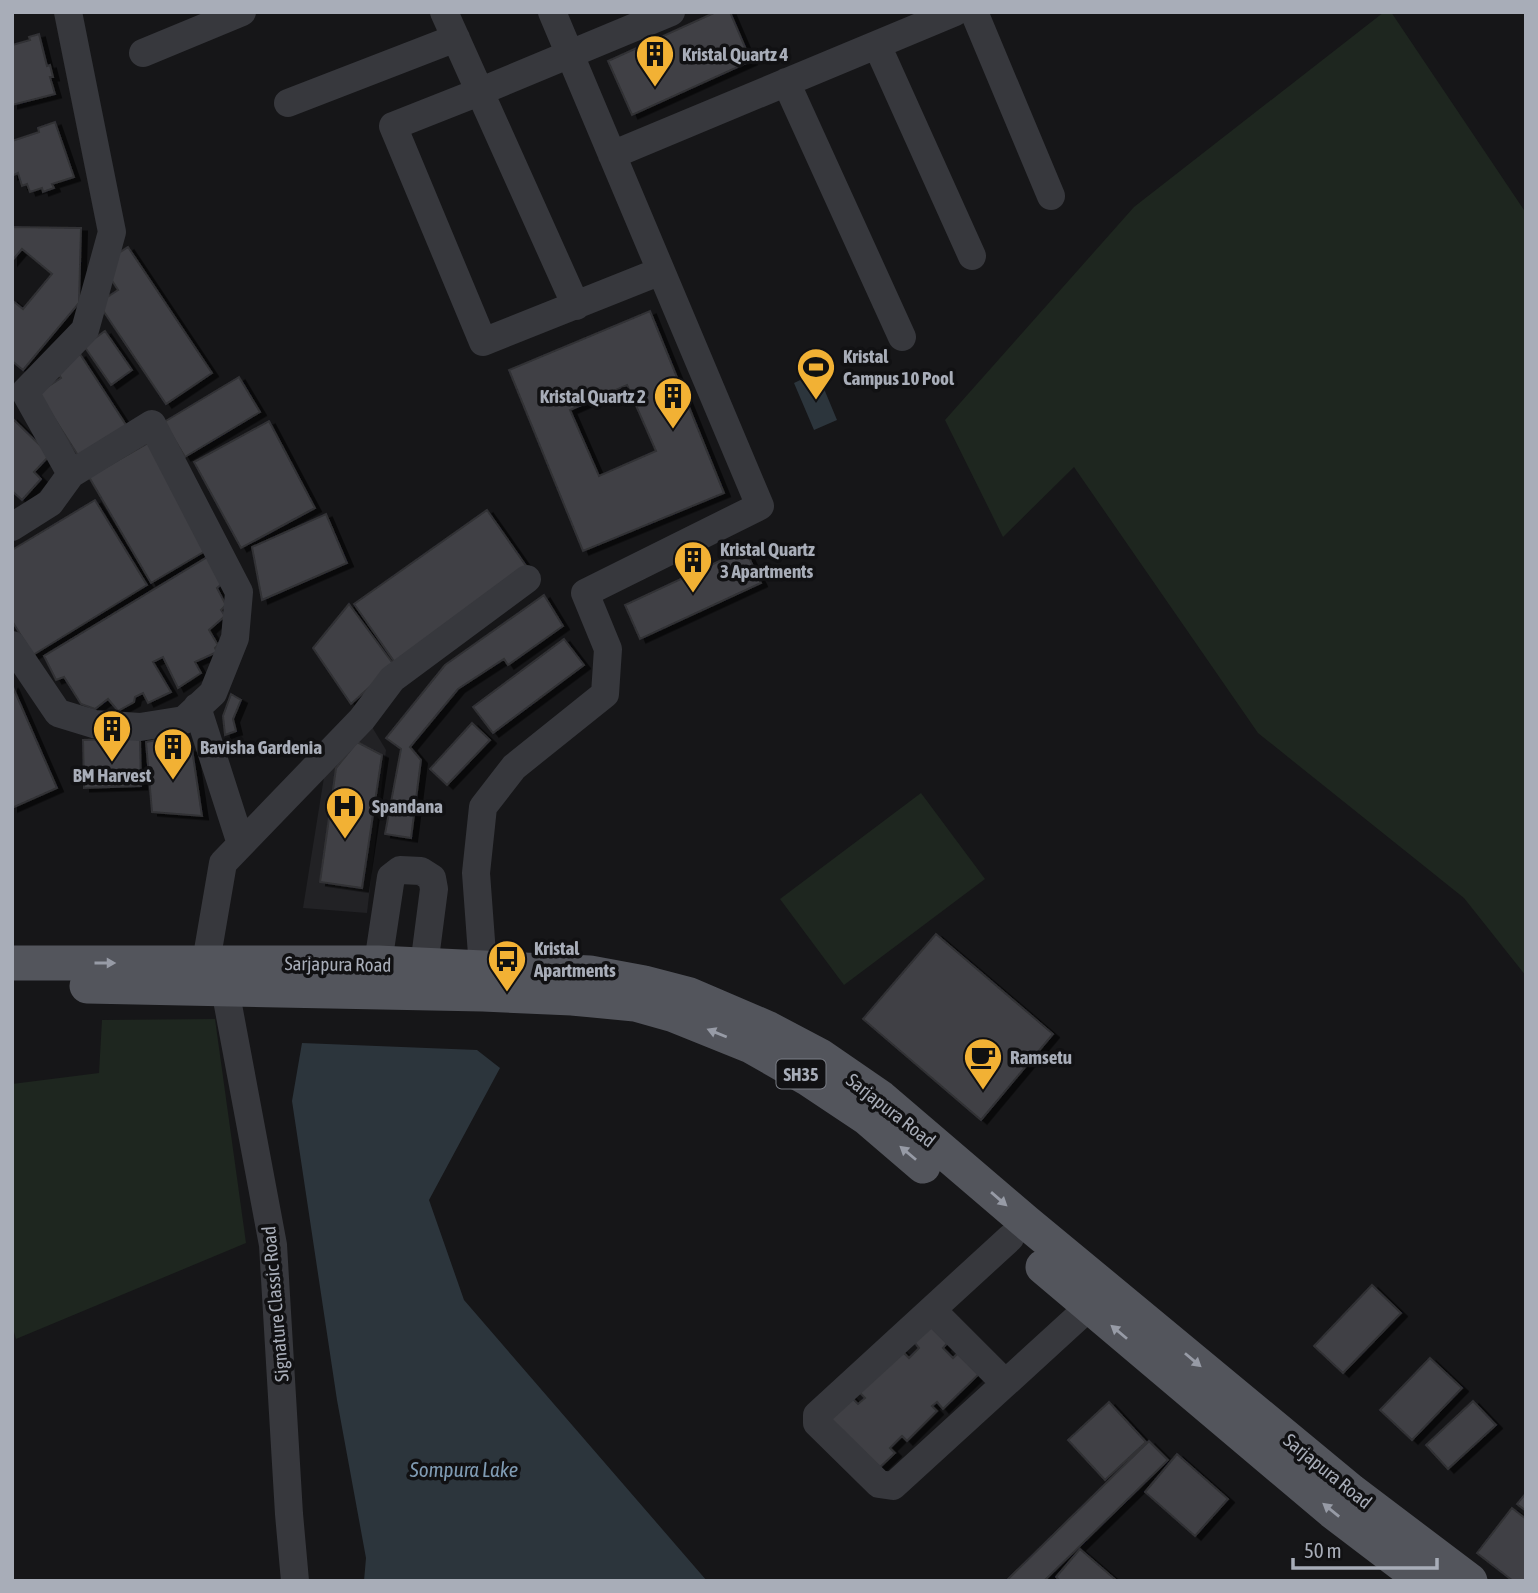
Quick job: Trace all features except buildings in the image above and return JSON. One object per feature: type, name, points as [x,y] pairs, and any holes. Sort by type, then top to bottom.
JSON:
[{"type":"main road","name":"Sarjapura Road","points":[[12,962],[59,974],[483,981],[590,973],[690,995],[767,1028],[820,1056],[881,1098],[1026,1222],[1332,1511],[1424,1581]]},
{"type":"main road","name":"Sarjapura Road","points":[[216,976],[377,963],[424,966],[483,981],[635,1004],[674,1015],[751,1046],[807,1078],[867,1118],[1089,1307],[1156,1346],[1469,1581]]},
{"type":"main road","name":"Sarjapura Road","points":[[12,985],[59,974]]},
{"type":"street","points":[[68,12],[112,233],[85,330],[25,392],[71,474]]},
{"type":"street","points":[[143,53],[242,12]]},
{"type":"street","points":[[444,12],[576,306]]},
{"type":"street","points":[[483,981],[476,873],[483,807],[514,767],[605,694],[608,649],[585,593],[760,506],[552,12]]},
{"type":"street","points":[[661,271],[482,342],[393,126],[671,12]]},
{"type":"street","points":[[612,155],[954,12]]},
{"type":"street","points":[[974,12],[1051,196]]},
{"type":"street","points":[[288,103],[456,38]]},
{"type":"street","points":[[877,45],[972,256]]},
{"type":"street","points":[[786,82],[902,337]]},
{"type":"street","points":[[12,527],[50,503],[71,474],[152,424],[239,592],[235,638],[213,693],[184,720],[140,727],[94,724],[58,713],[12,645]]},
{"type":"street","points":[[216,976],[223,863],[362,719],[391,679],[527,579]]},
{"type":"street","points":[[197,708],[241,844]]},
{"type":"street","points":[[377,963],[391,877],[400,870],[421,872],[432,878],[434,889],[424,966]]},
{"type":"street","name":"Signature Classic Road","points":[[216,976],[273,1245],[295,1581]]},
{"type":"street","points":[[1010,1238],[817,1415],[817,1423],[878,1484],[893,1486],[1089,1307]]},
{"type":"street","points":[[932,1310],[1005,1383]]},
{"type":"shaded area","points":[[1384,12],[1391,12],[1526,213],[1526,976],[1464,898],[1258,733],[1074,467],[1003,537],[945,420],[1134,207]]},
{"type":"shaded area","name":"Spandana","points":[[369,722],[386,750],[367,913],[303,908],[325,771]]},
{"type":"shaded area","points":[[921,793],[985,879],[844,985],[780,899]]},
{"type":"shaded area","points":[[215,1019],[246,1243],[16,1339],[12,1325],[12,1084],[99,1073],[102,1020]]},
{"type":"water","name":"Kristal Campus 10 Pool","points":[[817,372],[837,420],[814,430],[794,383]]},
{"type":"water","name":"Sompura Lake","points":[[302,1043],[477,1050],[500,1068],[429,1200],[464,1300],[707,1581],[364,1581],[366,1558],[337,1400],[292,1101]]},
{"type":"place","name":"Kristal Quartz 4","points":[[655,88]]},
{"type":"place","name":"Kristal Campus 10 Pool","points":[[816,401]]},
{"type":"place","name":"Kristal Quartz 2","points":[[673,430]]},
{"type":"place","name":"Kristal Quartz 3 Apartments","points":[[693,594]]},
{"type":"place","name":"BM Harvest","points":[[112,763]]},
{"type":"place","name":"Bavisha Gardenia","points":[[173,781]]},
{"type":"place","name":"Spandana","points":[[345,840]]},
{"type":"place","name":"Kristal Apartments","points":[[507,993]]},
{"type":"place","name":"Ramsetu","points":[[983,1091]]}]
